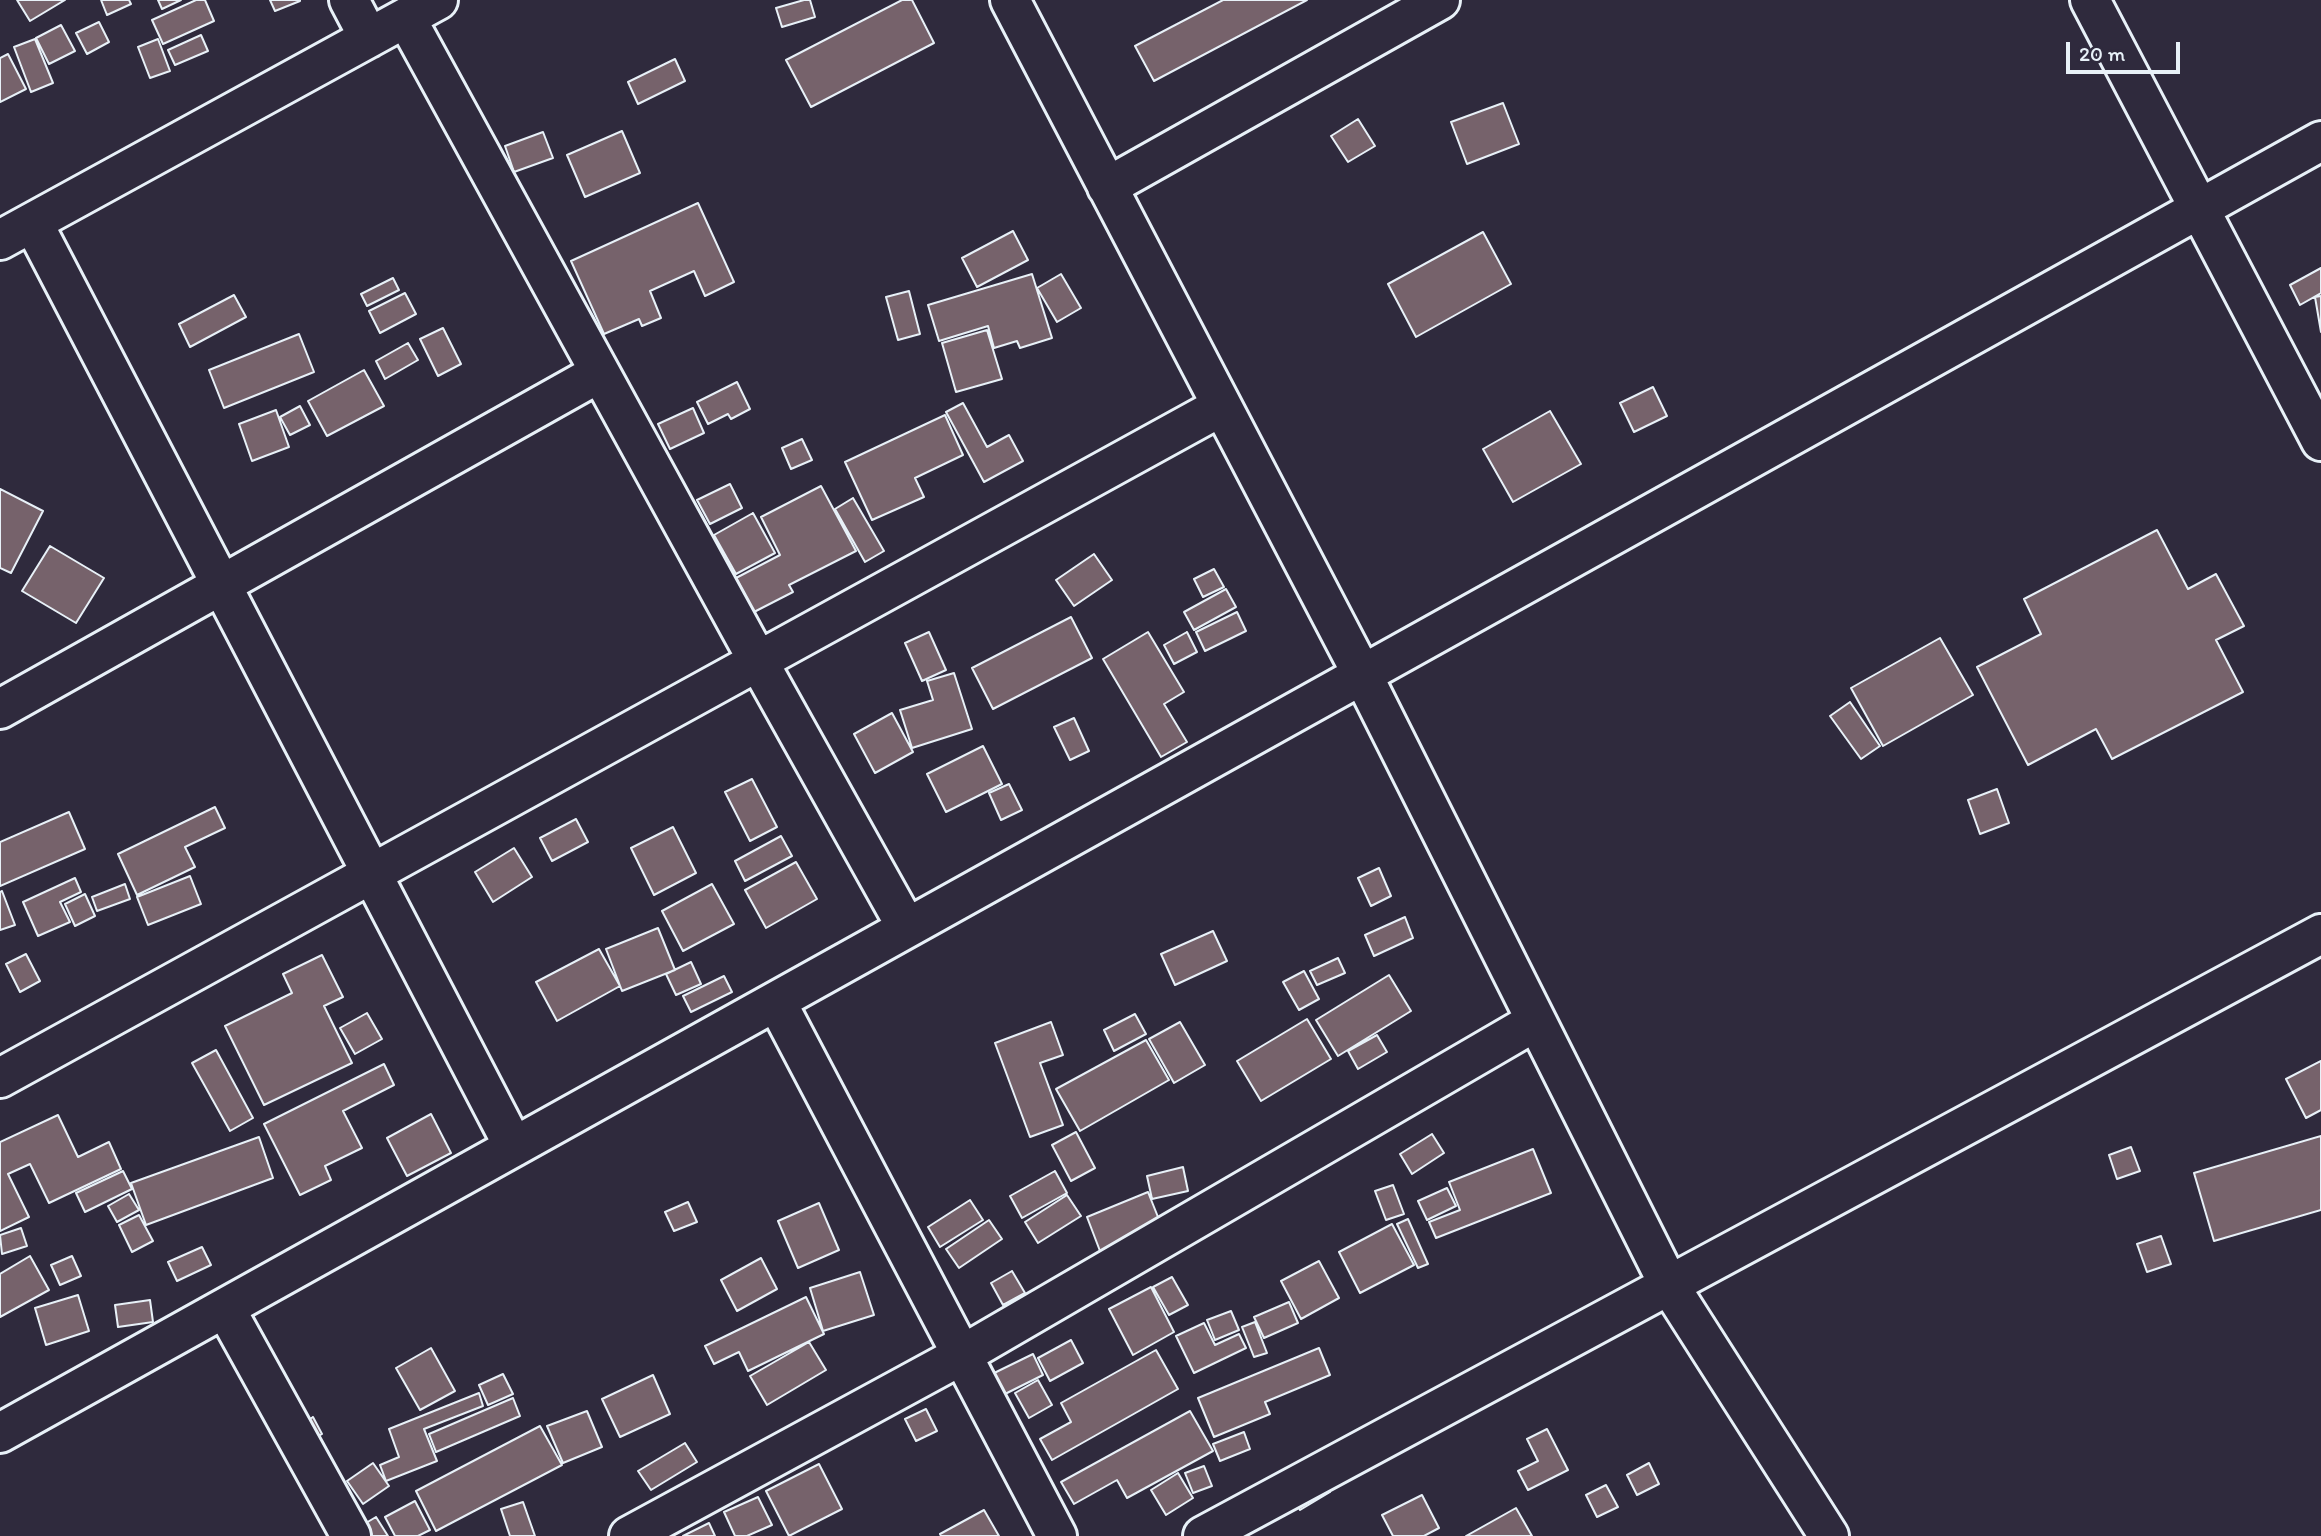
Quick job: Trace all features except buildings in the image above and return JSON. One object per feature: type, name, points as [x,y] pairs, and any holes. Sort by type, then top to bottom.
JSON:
[{"type":"street","points":[[349,0],[369,38]]},
{"type":"street","points":[[438,0],[16,232],[221,585],[514,1147]]},
{"type":"street","points":[[1010,0],[1363,674],[1669,1285],[1829,1536]]},
{"type":"street","points":[[1107,187],[1440,0]]},
{"type":"street","points":[[2091,0],[2321,441]]},
{"type":"street","points":[[405,18],[907,928]]},
{"type":"street","points":[[0,1433],[2321,141]]},
{"type":"street","points":[[0,709],[599,373]]},
{"type":"street","points":[[0,1078],[1222,406]]},
{"type":"street","points":[[1203,1536],[2321,934]]},
{"type":"street","points":[[776,1001],[1058,1536]]},
{"type":"street","points":[[629,1536],[962,1355],[1536,1021]]},
{"type":"street","points":[[225,1308],[351,1536]]}]
